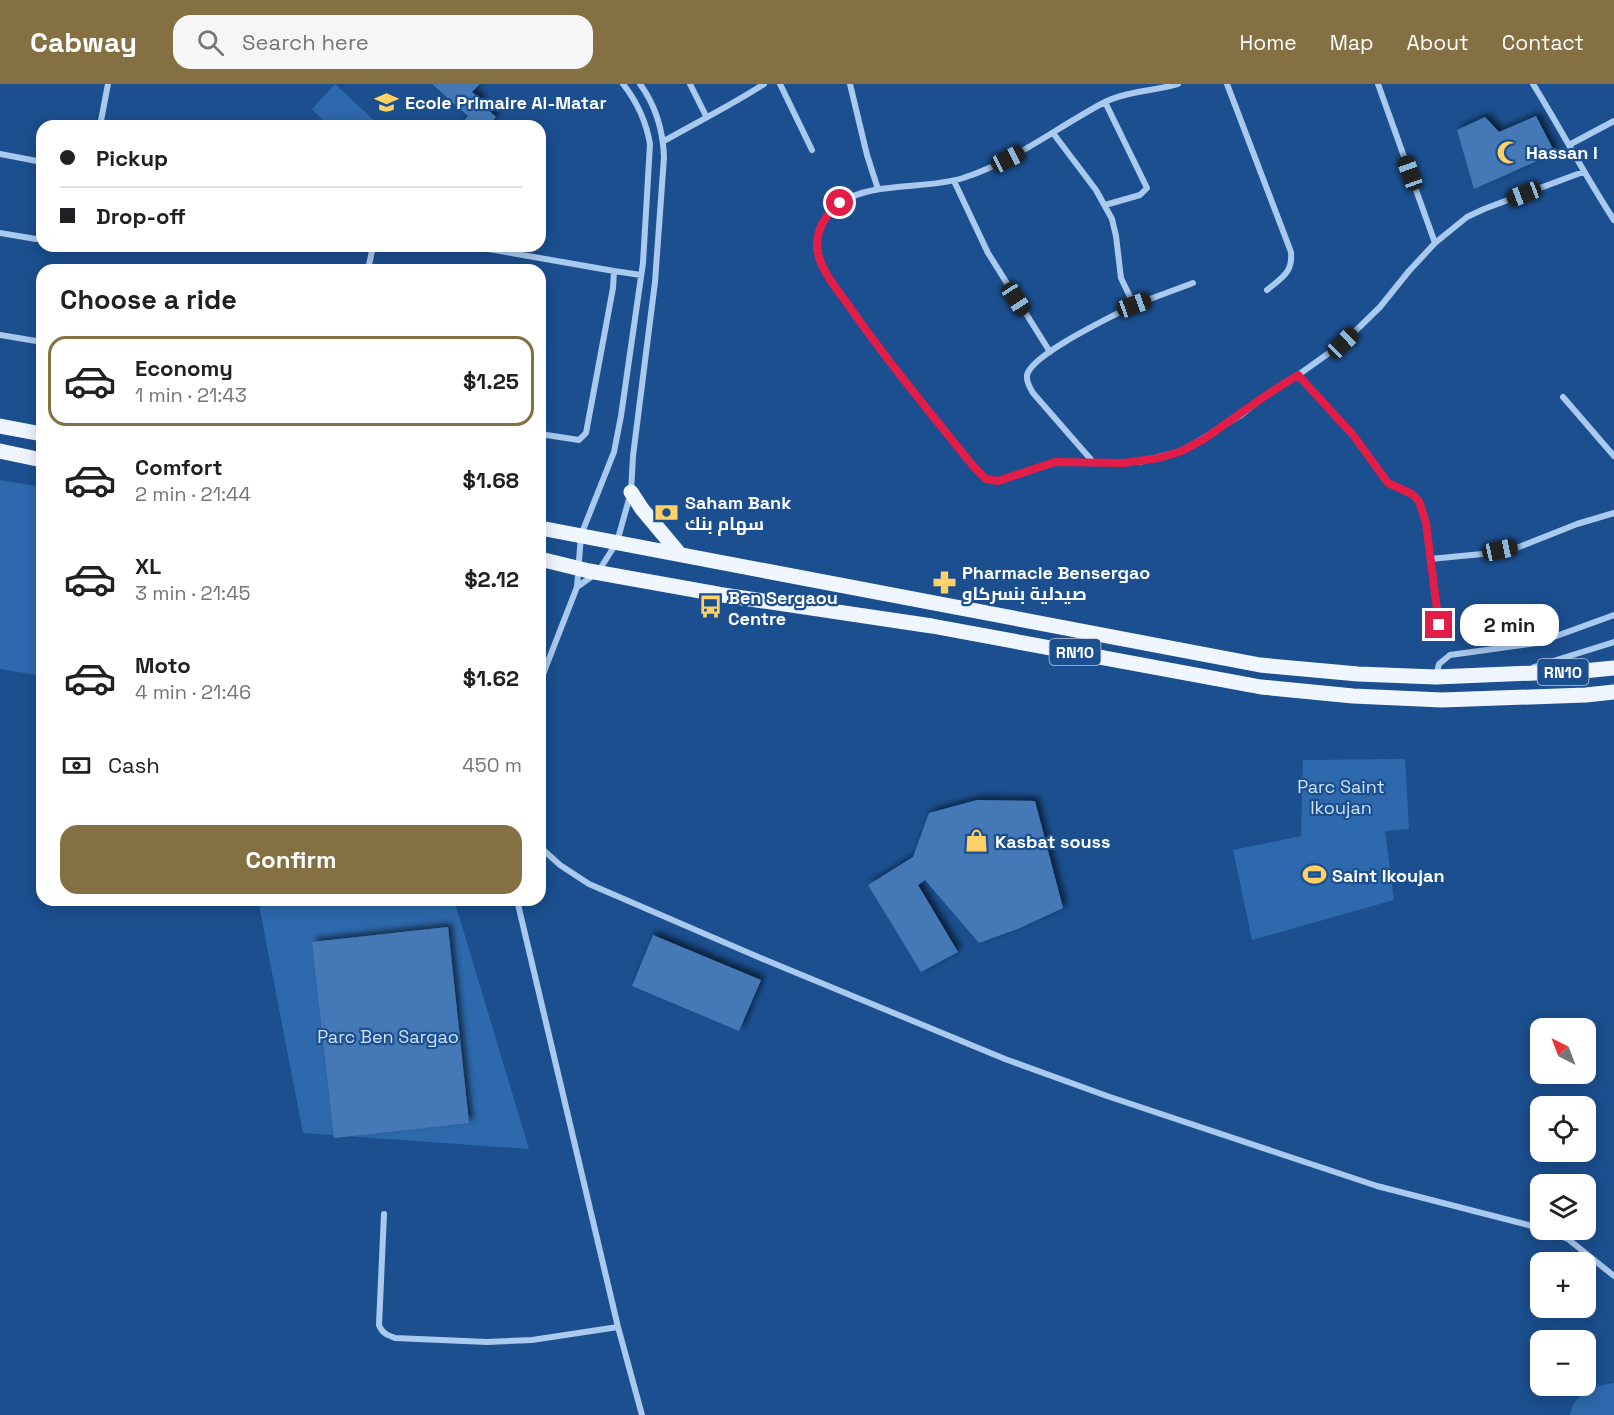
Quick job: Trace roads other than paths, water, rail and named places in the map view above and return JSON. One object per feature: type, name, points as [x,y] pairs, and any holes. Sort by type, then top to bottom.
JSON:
[{"type":"main road","points":[[0,426],[36,433]]},
{"type":"main road","points":[[0,451],[36,459]]},
{"type":"main road","points":[[631,492],[648,517],[678,552]]},
{"type":"main road","name":"RN10","points":[[546,529],[678,552],[1260,665],[1358,674],[1436,677],[1614,668]]},
{"type":"main road","name":"RN10","points":[[546,560],[723,595],[932,626],[1261,687],[1353,696],[1442,700],[1614,692]]},
{"type":"street","points":[[101,120],[108,84]]},
{"type":"street","points":[[546,667],[577,587],[581,535],[614,452],[641,275],[650,144],[641,110],[623,84]]},
{"type":"street","points":[[577,587],[598,572],[617,542],[631,492],[633,456],[655,282],[664,157],[663,141],[653,104],[640,84]]},
{"type":"street","points":[[690,84],[706,116]]},
{"type":"street","points":[[663,141],[706,116],[737,102],[764,84]]},
{"type":"street","points":[[780,84],[812,150]]},
{"type":"street","points":[[850,84],[867,155],[878,189]]},
{"type":"street","points":[[1178,84],[1105,102],[995,166],[954,181],[917,187],[878,189],[850,197],[829,212],[822,222],[817,245],[819,256],[829,277],[900,376],[986,479],[1006,480],[1055,462],[1139,462],[1182,451],[1204,439],[1343,343],[1380,307],[1435,243],[1467,217],[1583,172]]},
{"type":"street","points":[[1227,84],[1291,252],[1292,262],[1289,271],[1267,290]]},
{"type":"street","points":[[1378,84],[1435,243]]},
{"type":"street","points":[[1533,84],[1583,172],[1614,220]]},
{"type":"street","points":[[1105,102],[1147,188],[1140,195],[1105,206]]},
{"type":"street","points":[[1569,145],[1614,121]]},
{"type":"street","points":[[1053,134],[1090,182],[1112,219],[1121,278],[1134,305]]},
{"type":"street","points":[[0,154],[36,161]]},
{"type":"street","points":[[954,181],[988,253],[1050,352]]},
{"type":"street","points":[[0,232],[36,239]]},
{"type":"street","points":[[505,252],[641,275]]},
{"type":"street","points":[[546,435],[579,440],[586,433],[613,288],[614,271]]},
{"type":"street","points":[[1094,463],[1033,393],[1028,384],[1027,375],[1033,366],[1050,352],[1080,332],[1134,305],[1193,283]]},
{"type":"street","points":[[0,335],[36,341]]},
{"type":"street","points":[[1298,375],[1353,435],[1388,483],[1412,494],[1419,501],[1426,523],[1439,625]]},
{"type":"street","points":[[1563,397],[1614,456]]},
{"type":"street","points":[[1430,559],[1482,554],[1519,547],[1577,524],[1614,513]]},
{"type":"street","points":[[1436,677],[1439,664],[1450,655],[1538,644],[1614,615]]},
{"type":"street","points":[[1512,674],[1614,642]]},
{"type":"street","points":[[546,852],[560,865],[589,884],[1005,1059],[1107,1096],[1377,1186],[1530,1225]]},
{"type":"street","points":[[518,906],[618,1327],[642,1415]]},
{"type":"street","points":[[384,1214],[379,1325],[381,1331],[387,1335],[395,1338],[487,1342],[532,1340],[618,1327]]},
{"type":"street","points":[[1569,1240],[1614,1276]]},
{"type":"place","name":"Ecole Primaire Al-Matar","points":[[387,102]]},
{"type":"place","name":"Hassan I","points":[[1508,152]]},
{"type":"place","name":"Saham Bank سهام بنك","points":[[667,512]]},
{"type":"place","name":"Pharmacie Bensergao صيدلية بنسركاو","points":[[944,582]]},
{"type":"place","name":"Ben Sergaou Centre","points":[[710,607]]},
{"type":"place","name":"Kasbat souss","points":[[977,841]]},
{"type":"place","name":"Saint Ikoujan","points":[[1314,875]]},
{"type":"park label","name":"Parc Saint Ikoujan","points":[[1341,796]]},
{"type":"park label","name":"Parc Ben Sargao","points":[[388,1036]]}]
